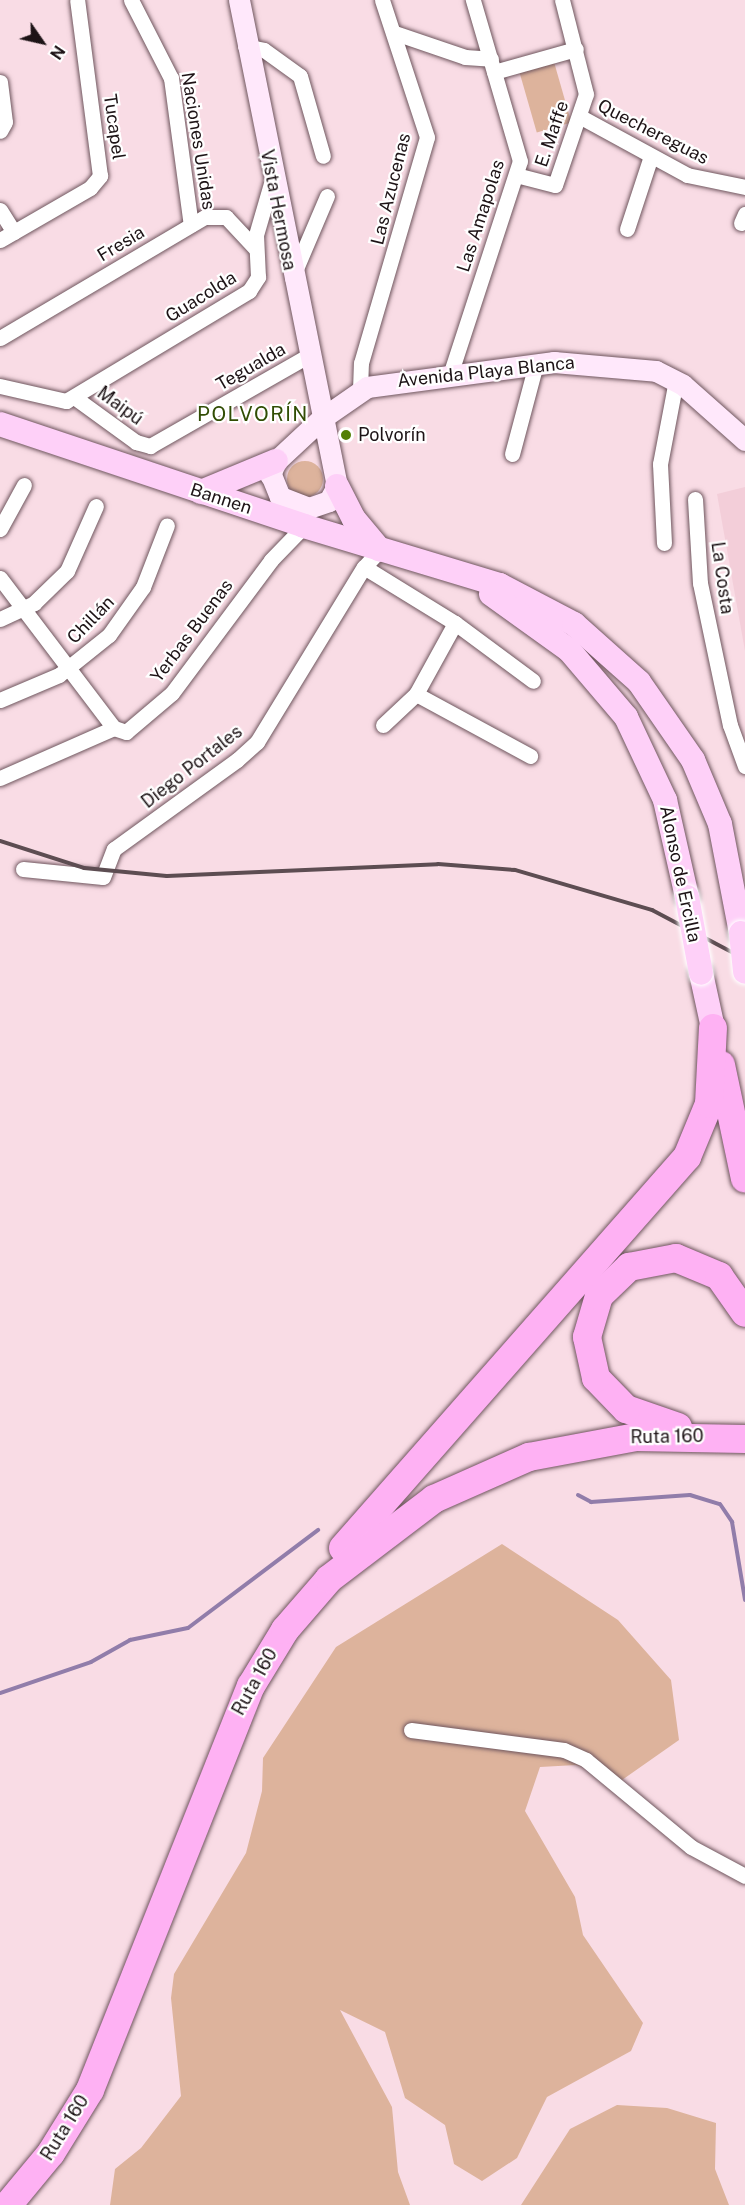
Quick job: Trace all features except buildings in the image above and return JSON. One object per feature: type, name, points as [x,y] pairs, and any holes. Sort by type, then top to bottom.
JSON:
[{"type":"highway","points":[[712,1028],[745,1179]]},
{"type":"highway","points":[[285,1630],[331,1561],[687,1157],[709,1104],[712,1028]]},
{"type":"highway","points":[[733,1446],[646,1418],[616,1402],[592,1369],[588,1325],[610,1282],[629,1268],[664,1258],[710,1270],[728,1284],[745,1312]]},
{"type":"highway","name":"Ruta 160","points":[[8,2205],[51,2153],[90,2090],[231,1727],[285,1630],[367,1545],[426,1504],[481,1475],[579,1444],[655,1436],[733,1446]]},
{"type":"highway","name":"Ruta 160","points":[[33,2205],[73,2155],[107,2098],[249,1730],[278,1672],[323,1610],[398,1542],[509,1482],[612,1456],[733,1446]]},
{"type":"main road","name":"Vista Hermosa","points":[[239,0],[245,46],[321,419],[332,487]]},
{"type":"main road","name":"Avenida Playa Blanca","points":[[321,419],[360,390],[536,364],[628,364],[676,380],[745,440]]},
{"type":"main road","points":[[263,513],[280,463],[321,419]]},
{"type":"main road","name":"Bannen","points":[[0,424],[263,513],[443,570]]},
{"type":"main road","points":[[201,492],[280,463],[314,455],[354,519],[380,550]]},
{"type":"main road","points":[[280,463],[283,500],[309,508],[332,487]]},
{"type":"main road","points":[[304,526],[332,487]]},
{"type":"main road","points":[[443,570],[500,585],[556,613],[608,651],[654,699],[685,746],[712,802],[741,933],[745,972]]},
{"type":"main road","name":"Alonso de Ercilla","points":[[443,570],[552,636],[613,699],[657,778],[687,897],[712,1028]]},
{"type":"street","name":"Tucapel","points":[[7,236],[90,188],[100,176],[77,0]]},
{"type":"street","name":"Naciones Unidas","points":[[131,0],[171,78],[191,225]]},
{"type":"street","name":"Las Azucenas","points":[[360,390],[361,363],[427,141],[395,33],[382,0]]},
{"type":"street","name":"Las Amapolas","points":[[450,375],[516,175],[519,151],[473,0]]},
{"type":"street","points":[[395,33],[493,65],[576,49],[562,0]]},
{"type":"street","points":[[245,46],[264,50],[300,76],[323,156]]},
{"type":"street","name":"E. Maffe","points":[[516,175],[555,185],[586,91],[576,49]]},
{"type":"street","points":[[0,82],[5,122],[0,131]]},
{"type":"street","name":"Quechereguas","points":[[579,116],[693,177],[745,187]]},
{"type":"street","points":[[627,229],[651,156]]},
{"type":"street","name":"Guacolda","points":[[74,397],[252,288],[258,277],[255,248],[272,180]]},
{"type":"street","points":[[292,278],[302,264],[327,196]]},
{"type":"street","points":[[0,210],[7,236]]},
{"type":"street","name":"Fresia","points":[[0,338],[191,225],[222,215],[255,248]]},
{"type":"street","name":"Tegualda","points":[[150,446],[308,356]]},
{"type":"street","points":[[512,454],[536,364]]},
{"type":"street","points":[[664,543],[660,474],[676,380]]},
{"type":"street","name":"Maipú","points":[[0,386],[60,403],[74,397],[136,442],[150,446]]},
{"type":"street","points":[[0,529],[24,485]]},
{"type":"street","name":"La Costa","points":[[695,499],[700,583],[730,725],[745,766]]},
{"type":"street","points":[[0,619],[24,609],[67,571],[96,506]]},
{"type":"street","name":"Chillán","points":[[0,700],[69,669],[101,644],[130,609],[167,525]]},
{"type":"street","name":"Yerbas Buenas","points":[[0,778],[114,728],[130,730],[172,693],[270,560],[304,526]]},
{"type":"street","name":"Diego Portales","points":[[23,868],[102,877],[114,849],[237,760],[277,712],[364,567],[380,550]]},
{"type":"street","points":[[364,567],[455,623],[533,681]]},
{"type":"street","points":[[0,578],[114,728]]},
{"type":"street","points":[[383,725],[416,694],[455,623]]},
{"type":"street","points":[[416,694],[530,756]]},
{"type":"street","points":[[411,1730],[564,1750],[595,1767],[691,1846],[745,1876]]},
{"type":"shaded area","points":[[554,62],[571,123],[537,132],[519,72]]},
{"type":"shaded area","points":[[305,461],[318,466],[323,479],[318,492],[305,497],[292,492],[287,479],[292,466]]},
{"type":"shaded area","points":[[745,487],[745,651],[717,494]]},
{"type":"shaded area","points":[[502,1544],[618,1620],[671,1680],[679,1740],[622,1780],[576,1765],[540,1767],[525,1811],[575,1897],[583,1935],[643,2023],[631,2051],[547,2097],[517,2158],[482,2181],[454,2164],[445,2125],[405,2098],[385,2032],[340,2010],[392,2107],[398,2172],[410,2205],[110,2205],[115,2169],[141,2148],[181,2096],[171,1998],[174,1974],[246,1853],[262,1791],[263,1758],[336,1647]]},
{"type":"shaded area","points":[[617,2105],[667,2108],[716,2123],[715,2169],[729,2205],[521,2205],[570,2129]]},
{"type":"waterway","points":[[578,1495],[591,1502],[690,1495],[720,1504],[732,1522],[745,1600]]},
{"type":"waterway","points":[[0,1693],[91,1662],[130,1640],[188,1628],[318,1530]]},
{"type":"railway","points":[[0,841],[84,868],[167,876],[438,864],[515,870],[652,910],[745,959]]},
{"type":"place","name":"Polvorín","points":[[346,435]]},
{"type":"district","name":"POLVORÍN","points":[[253,414]]}]
